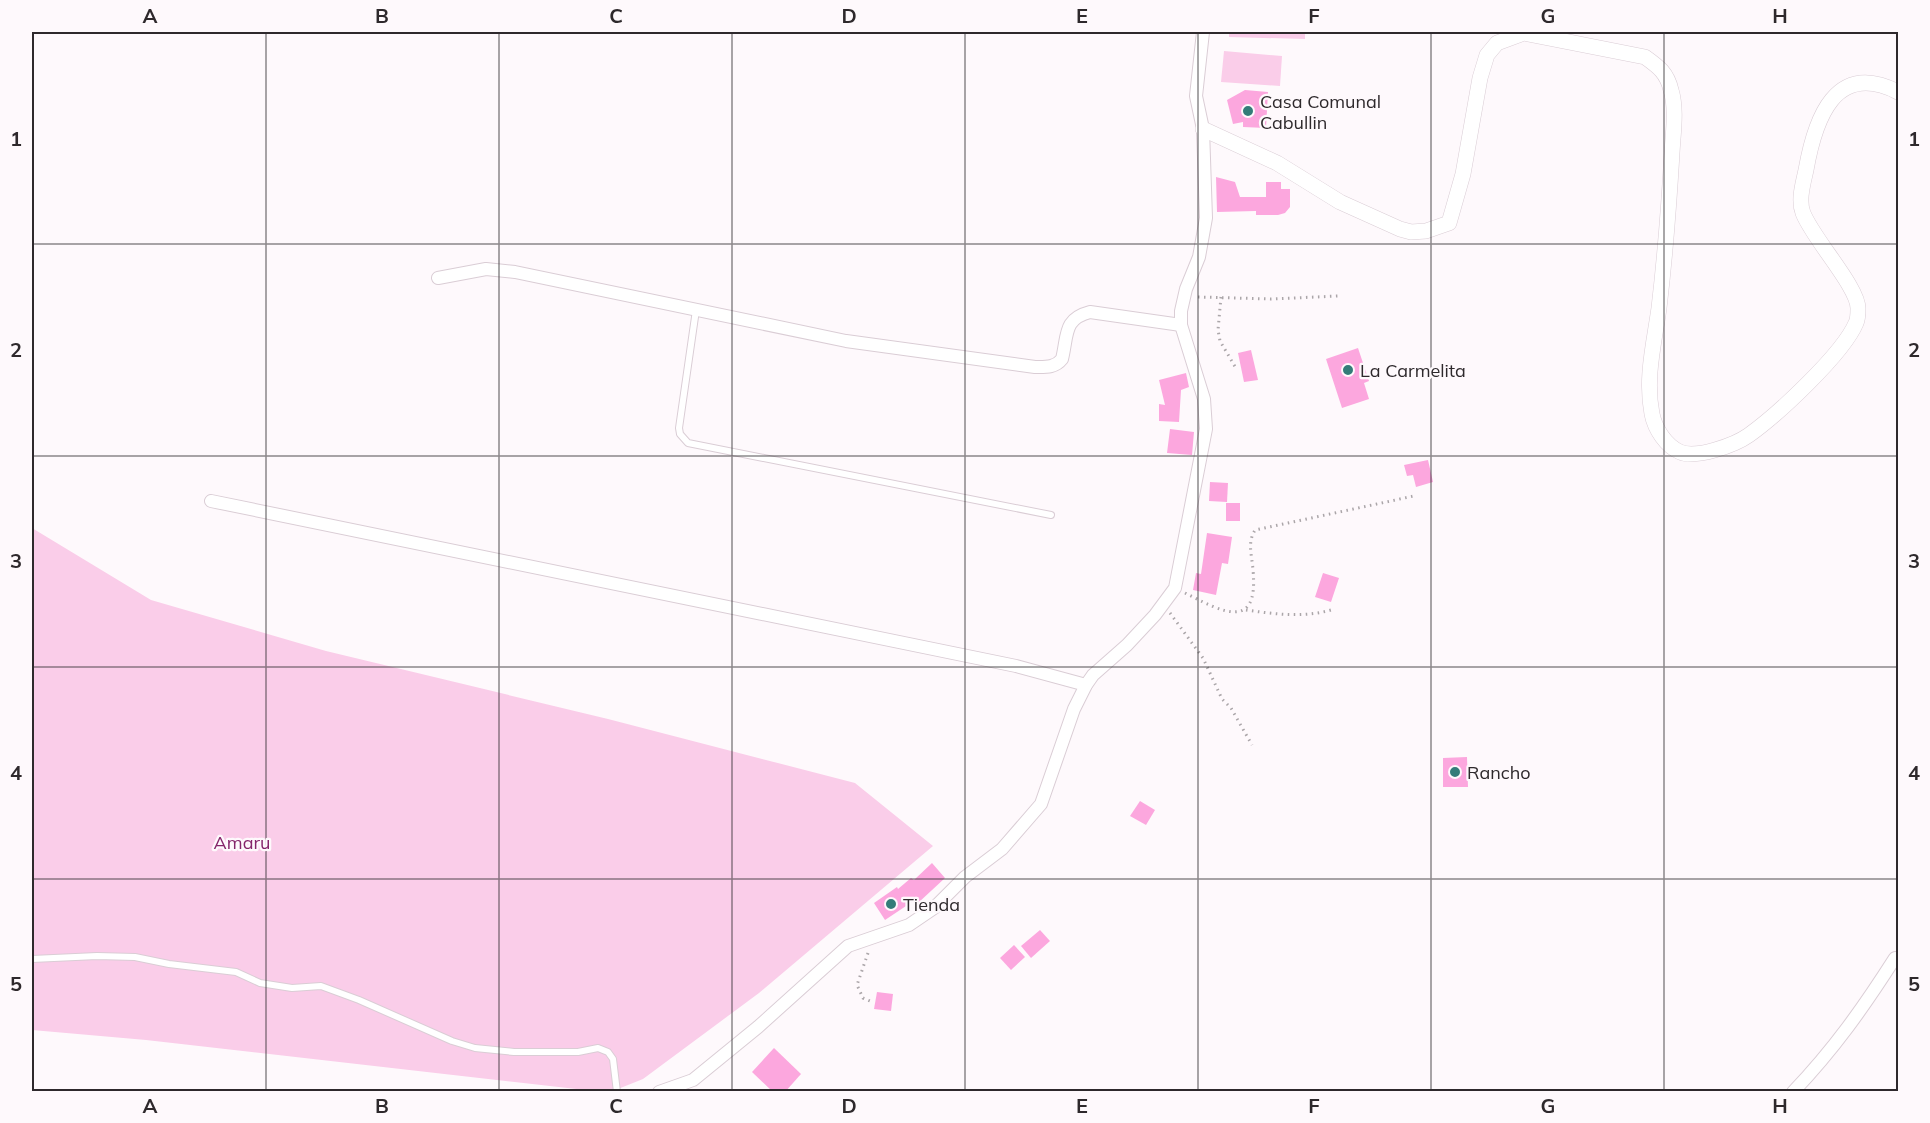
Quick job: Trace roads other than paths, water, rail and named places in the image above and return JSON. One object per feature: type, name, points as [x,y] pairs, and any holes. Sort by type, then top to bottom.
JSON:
[{"type":"street","points":[[659,1092],[693,1086],[840,953],[859,941],[909,925],[934,908],[965,877],[1002,849],[1041,804],[1074,709],[1086,685],[1093,675],[1127,645],[1164,604],[1175,588],[1206,429],[1204,399],[1182,325],[1181,311],[1199,257],[1206,218],[1203,129],[1196,96],[1203,32]]},
{"type":"street","points":[[1203,129],[1258,153],[1340,202],[1365,214],[1400,229],[1411,232],[1425,231],[1449,223],[1463,174],[1479,78],[1487,55],[1497,43],[1524,33],[1645,57],[1662,69],[1671,89],[1674,104],[1659,309],[1650,359],[1652,415],[1656,427],[1668,444],[1680,452],[1689,454],[1727,446],[1749,436],[1818,372],[1844,343],[1857,322],[1858,305],[1853,291],[1819,243],[1802,213],[1800,202],[1812,141],[1833,98],[1843,88],[1865,81],[1875,82],[1899,92]]},
{"type":"street","points":[[438,278],[486,269],[505,271],[846,341],[1035,367],[1049,367],[1059,363],[1074,317],[1090,312],[1182,325]]},
{"type":"street","points":[[211,501],[1016,666],[1086,685]]},
{"type":"street","points":[[1792,1092],[1818,1066],[1851,1026],[1895,958]]},
{"type":"lane","points":[[696,310],[679,428],[680,434],[688,443],[1052,515]]},
{"type":"lane","points":[[32,959],[135,957],[169,964],[236,972],[260,983],[292,988],[321,986],[359,1000],[452,1041],[475,1048],[514,1052],[578,1052],[598,1048],[608,1052],[613,1059],[617,1092]]},
{"type":"place","name":"Casa Comunal Cabullin","points":[[1248,111]]},
{"type":"place","name":"La Carmelita","points":[[1348,370]]},
{"type":"place","name":"Rancho","points":[[1455,772]]},
{"type":"place","name":"Tienda","points":[[891,904]]},
{"type":"park label","name":"Amaru","points":[[242,842]]}]
